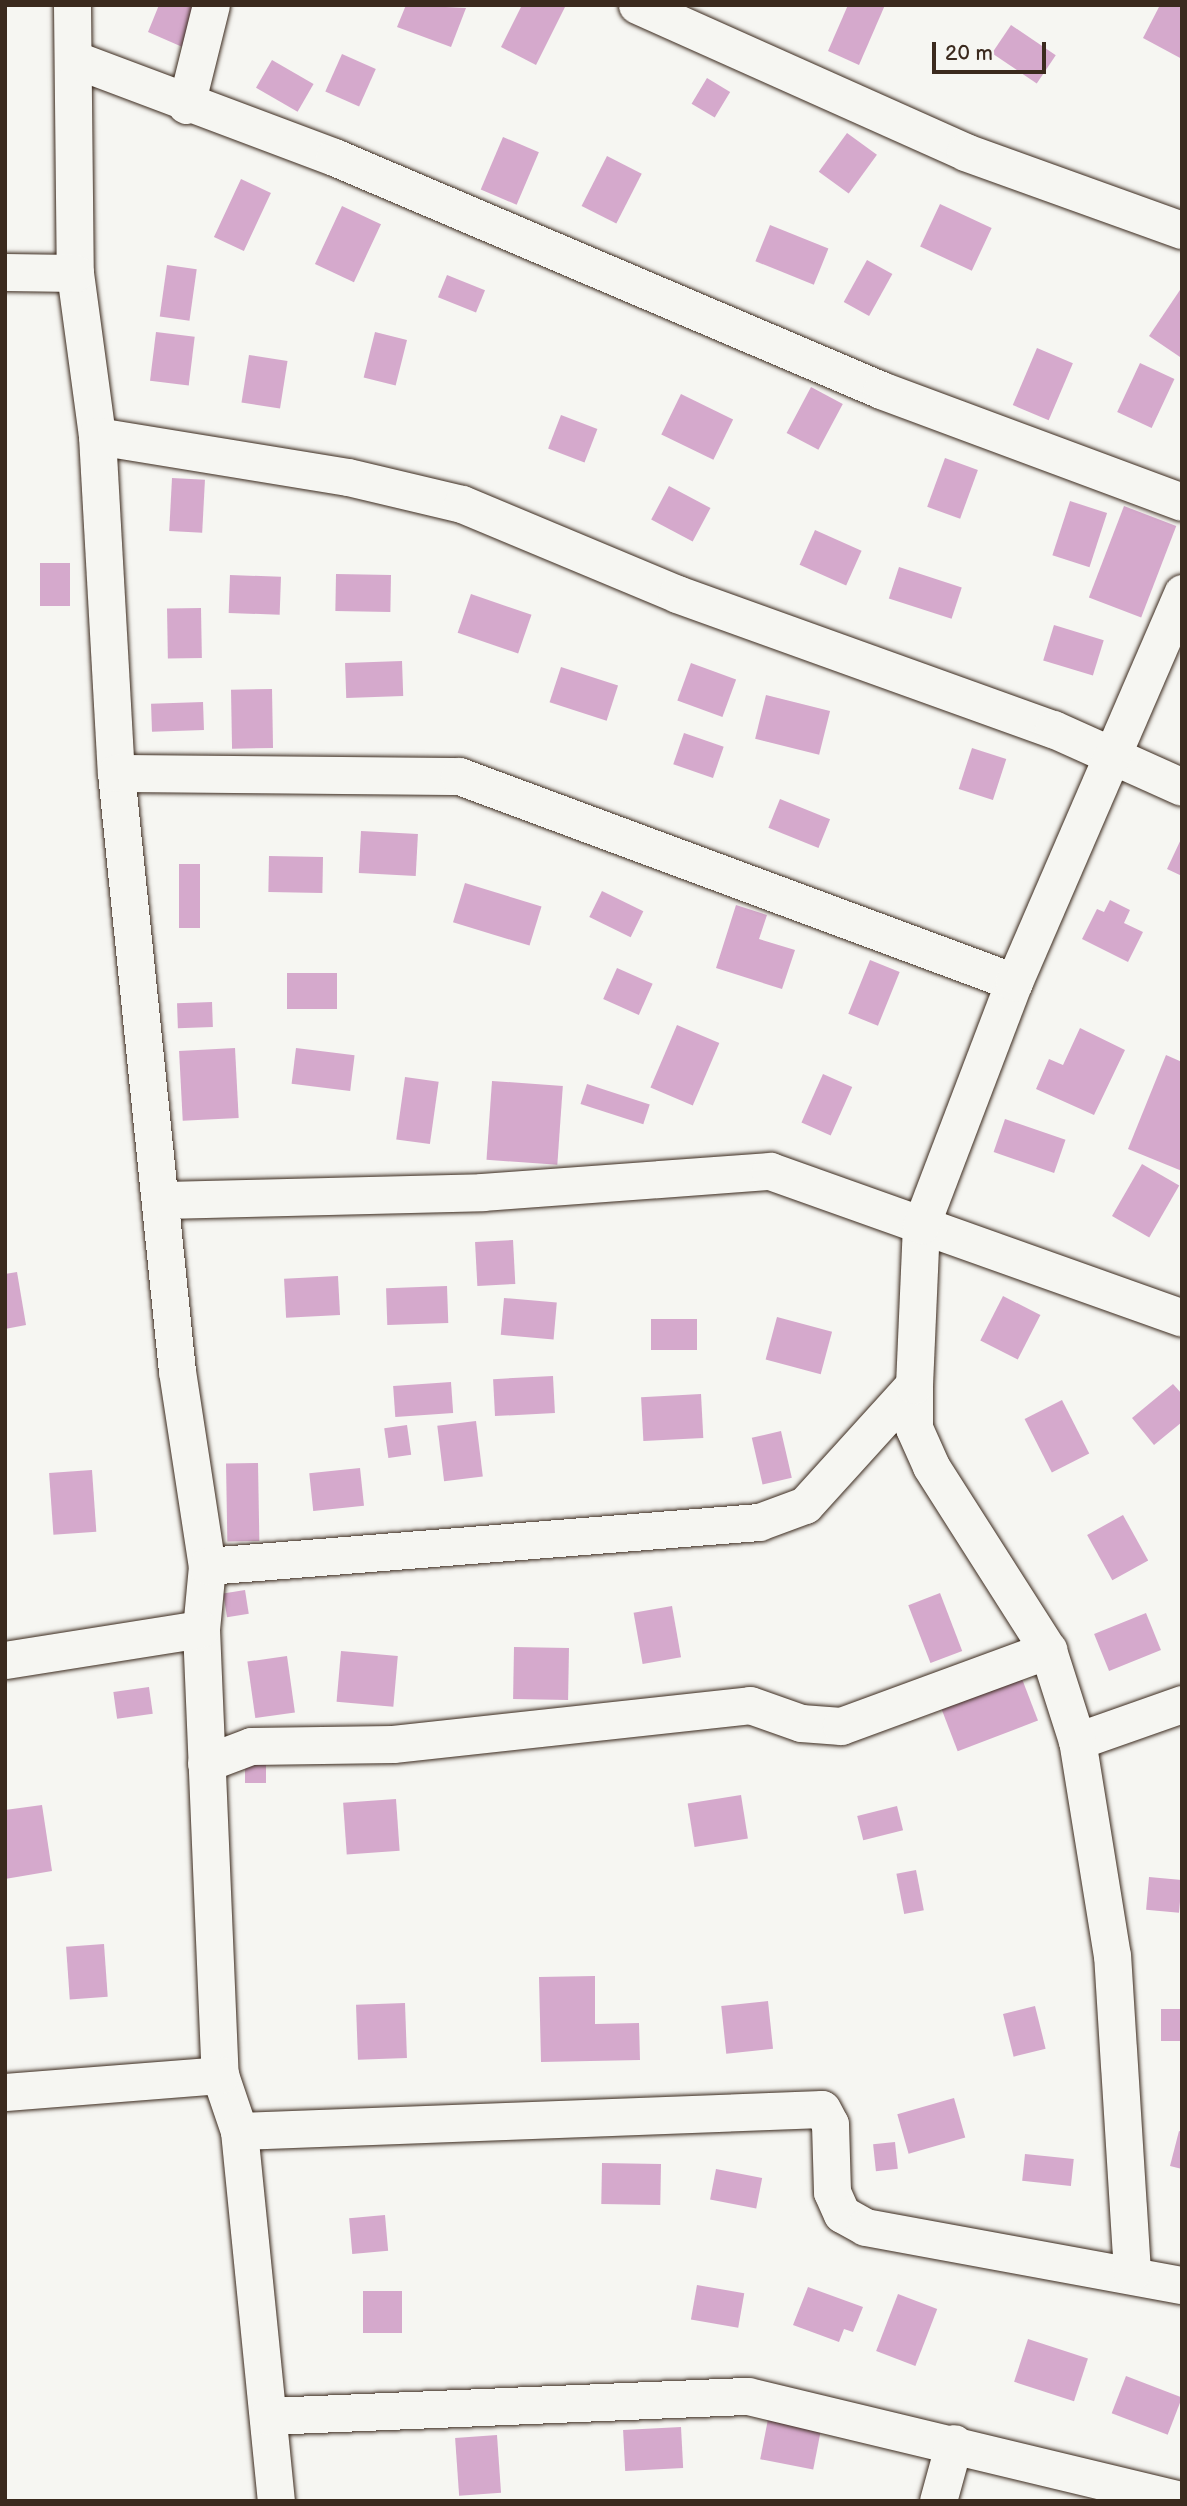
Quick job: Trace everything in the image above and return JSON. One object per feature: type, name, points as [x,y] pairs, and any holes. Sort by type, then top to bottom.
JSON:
[{"type":"street","points":[[72,5],[76,60],[75,273],[97,436],[116,774],[164,1200],[177,1371],[207,1566],[201,1629],[220,2075],[239,2131],[276,2501]]},
{"type":"street","points":[[186,105],[211,5]]},
{"type":"street","points":[[637,5],[965,152],[1182,230]]},
{"type":"street","points":[[76,60],[186,105],[334,157],[881,390],[1182,502]]},
{"type":"street","points":[[5,272],[75,273]]},
{"type":"street","points":[[97,436],[348,477],[462,504],[677,594],[1053,729],[1114,761],[1182,788]]},
{"type":"street","points":[[1132,2272],[1112,1956],[1077,1741],[1048,1650],[931,1465],[914,1428],[914,1385],[921,1225],[1014,982],[1114,761],[1182,593]]},
{"type":"street","points":[[116,774],[459,776],[1014,982]]},
{"type":"street","points":[[164,1200],[482,1192],[770,1171],[1182,1318]]},
{"type":"street","points":[[207,1566],[759,1522],[805,1505],[914,1385]]},
{"type":"street","points":[[5,1660],[201,1629]]},
{"type":"street","points":[[206,1763],[251,1746],[393,1744],[750,1705],[801,1723],[841,1726],[1048,1650]]},
{"type":"street","points":[[1077,1741],[1182,1704]]},
{"type":"street","points":[[5,2092],[220,2075]]},
{"type":"street","points":[[239,2131],[822,2109],[830,2124],[832,2192],[842,2214],[877,2229],[1132,2272],[1182,2285]]},
{"type":"street","points":[[268,2416],[748,2396],[954,2443],[1182,2500]]},
{"type":"street","points":[[938,2501],[954,2443]]},
{"type":"building","points":[[159,5],[205,5],[187,49],[148,32]]},
{"type":"building","points":[[406,5],[466,8],[451,47],[397,27]]},
{"type":"building","points":[[522,5],[566,5],[536,65],[501,47]]},
{"type":"building","points":[[848,5],[885,5],[859,65],[828,51]]},
{"type":"building","points":[[1160,5],[1182,5],[1182,59],[1143,38]]},
{"type":"building","points":[[1011,25],[1056,55],[1037,83],[992,53]]},
{"type":"building","points":[[342,54],[376,69],[359,107],[325,91]]},
{"type":"building","points":[[272,60],[314,84],[298,112],[256,88]]},
{"type":"building","points":[[707,78],[730,92],[715,118],[692,104]]},
{"type":"building","points":[[847,133],[877,155],[849,194],[819,172]]},
{"type":"building","points":[[503,137],[539,152],[517,205],[481,189]]},
{"type":"building","points":[[607,156],[642,174],[616,224],[582,206]]},
{"type":"building","points":[[241,179],[271,193],[244,251],[214,237]]},
{"type":"building","points":[[940,204],[992,228],[972,271],[920,247]]},
{"type":"building","points":[[342,206],[381,224],[354,282],[315,264]]},
{"type":"building","points":[[770,225],[828,249],[814,285],[755,261]]},
{"type":"building","points":[[867,260],[892,274],[869,316],[844,302]]},
{"type":"building","points":[[167,265],[197,269],[189,321],[160,316]]},
{"type":"building","points":[[447,275],[485,290],[476,313],[438,297]]},
{"type":"building","points":[[1180,290],[1182,292],[1180,357],[1149,336]]},
{"type":"building","points":[[156,332],[195,337],[189,385],[150,381]]},
{"type":"building","points":[[375,332],[407,340],[396,386],[364,378]]},
{"type":"building","points":[[1037,348],[1073,363],[1049,420],[1013,405]]},
{"type":"building","points":[[249,355],[288,361],[280,409],[241,402]]},
{"type":"building","points":[[1140,363],[1174,379],[1152,428],[1117,412]]},
{"type":"building","points":[[811,387],[843,404],[818,450],[787,433]]},
{"type":"building","points":[[681,394],[733,419],[713,460],[661,434]]},
{"type":"building","points":[[561,415],[597,429],[585,463],[548,449]]},
{"type":"building","points":[[945,458],[978,470],[960,519],[927,507]]},
{"type":"building","points":[[172,478],[205,480],[202,533],[169,531]]},
{"type":"building","points":[[669,486],[710,508],[693,542],[651,520]]},
{"type":"building","points":[[1070,501],[1107,513],[1089,567],[1052,555]]},
{"type":"building","points":[[1124,506],[1176,526],[1141,618],[1089,597]]},
{"type":"building","points":[[815,530],[862,551],[846,585],[800,565]]},
{"type":"building","points":[[40,563],[70,563],[70,606],[40,606]]},
{"type":"building","points":[[899,567],[962,587],[952,619],[889,598]]},
{"type":"building","points":[[336,574],[391,575],[390,612],[335,611]]},
{"type":"building","points":[[230,575],[281,577],[280,615],[229,613]]},
{"type":"building","points":[[471,594],[532,615],[518,654],[458,633]]},
{"type":"building","points":[[201,608],[202,658],[168,659],[167,609]]},
{"type":"building","points":[[1054,625],[1104,640],[1093,676],[1043,660]]},
{"type":"building","points":[[402,661],[403,696],[346,698],[345,663]]},
{"type":"building","points":[[691,663],[736,679],[722,717],[677,701]]},
{"type":"building","points":[[561,667],[618,686],[607,721],[550,702]]},
{"type":"building","points":[[272,689],[273,748],[232,749],[231,690]]},
{"type":"building","points":[[766,695],[830,711],[819,755],[755,739]]},
{"type":"building","points":[[203,702],[204,730],[152,732],[151,704]]},
{"type":"building","points":[[684,733],[724,747],[713,778],[673,764]]},
{"type":"building","points":[[972,748],[1006,759],[993,800],[959,789]]},
{"type":"building","points":[[780,799],[830,819],[818,848],[768,828]]},
{"type":"building","points":[[361,831],[418,834],[416,876],[359,873]]},
{"type":"building","points":[[1182,837],[1182,876],[1167,869]]},
{"type":"building","points":[[269,856],[323,857],[322,893],[268,892]]},
{"type":"building","points":[[179,864],[200,864],[200,928],[179,928]]},
{"type":"building","points":[[465,883],[542,906],[530,946],[453,922]]},
{"type":"building","points":[[602,891],[643,911],[631,937],[589,917]]},
{"type":"building","points":[[1110,900],[1130,910],[1124,923],[1143,932],[1128,962],[1082,939],[1097,909],[1104,912]]},
{"type":"building","points":[[736,905],[767,915],[759,939],[795,950],[782,989],[716,968]]},
{"type":"building","points":[[870,960],[900,972],[878,1026],[848,1014]]},
{"type":"building","points":[[617,968],[653,984],[639,1015],[603,999]]},
{"type":"building","points":[[287,973],[337,973],[337,1009],[287,1009]]},
{"type":"building","points":[[212,1002],[213,1027],[178,1028],[177,1003]]},
{"type":"building","points":[[677,1025],[719,1043],[693,1106],[650,1088]]},
{"type":"building","points":[[1080,1028],[1125,1050],[1094,1115],[1036,1089],[1049,1059],[1063,1065]]},
{"type":"building","points":[[235,1048],[239,1118],[183,1121],[179,1051]]},
{"type":"building","points":[[296,1048],[355,1055],[350,1091],[292,1084]]},
{"type":"building","points":[[1166,1055],[1182,1062],[1182,1171],[1128,1149]]},
{"type":"building","points":[[823,1074],[852,1087],[831,1135],[801,1122]]},
{"type":"building","points":[[405,1077],[439,1082],[430,1144],[396,1139]]},
{"type":"building","points":[[492,1081],[563,1086],[557,1165],[486,1160]]},
{"type":"building","points":[[587,1084],[650,1104],[643,1124],[581,1104]]},
{"type":"building","points":[[1005,1119],[1066,1140],[1054,1173],[994,1152]]},
{"type":"building","points":[[1142,1164],[1179,1186],[1149,1237],[1112,1216]]},
{"type":"building","points":[[513,1240],[515,1284],[477,1286],[475,1242]]},
{"type":"building","points":[[17,1272],[26,1325],[5,1329],[5,1274]]},
{"type":"building","points":[[338,1276],[340,1315],[286,1318],[284,1279]]},
{"type":"building","points":[[447,1286],[448,1323],[387,1325],[386,1288]]},
{"type":"building","points":[[1003,1296],[1040,1315],[1018,1360],[980,1341]]},
{"type":"building","points":[[504,1298],[557,1303],[554,1339],[501,1335]]},
{"type":"building","points":[[777,1317],[832,1332],[821,1374],[766,1360]]},
{"type":"building","points":[[651,1319],[697,1319],[697,1350],[651,1350]]},
{"type":"building","points":[[553,1376],[555,1413],[495,1416],[493,1379]]},
{"type":"building","points":[[451,1382],[453,1413],[395,1417],[393,1386]]},
{"type":"building","points":[[1173,1384],[1182,1394],[1182,1422],[1154,1445],[1132,1418]]},
{"type":"building","points":[[701,1394],[703,1438],[643,1441],[641,1397]]},
{"type":"building","points":[[1062,1400],[1089,1453],[1052,1473],[1025,1419]]},
{"type":"building","points":[[476,1421],[483,1477],[444,1481],[437,1426]]},
{"type":"building","points":[[407,1425],[411,1455],[388,1458],[384,1428]]},
{"type":"building","points":[[781,1431],[792,1478],[763,1485],[752,1438]]},
{"type":"building","points":[[258,1463],[259,1541],[227,1542],[226,1464]]},
{"type":"building","points":[[360,1468],[364,1506],[313,1511],[309,1473]]},
{"type":"building","points":[[92,1470],[96,1532],[53,1535],[49,1473]]},
{"type":"building","points":[[1123,1515],[1148,1560],[1112,1580],[1087,1535]]},
{"type":"building","points":[[245,1590],[249,1614],[227,1617],[223,1593]]},
{"type":"building","points":[[940,1593],[962,1651],[930,1663],[908,1605]]},
{"type":"building","points":[[672,1606],[681,1657],[643,1664],[634,1613]]},
{"type":"building","points":[[1146,1613],[1161,1650],[1109,1671],[1094,1634]]},
{"type":"building","points":[[514,1647],[569,1648],[568,1700],[513,1699]]},
{"type":"building","points":[[341,1651],[398,1656],[393,1707],[337,1702]]},
{"type":"building","points":[[287,1656],[295,1712],[255,1718],[247,1662]]},
{"type":"building","points":[[1019,1671],[1038,1720],[958,1751],[939,1702]]},
{"type":"building","points":[[149,1687],[153,1714],[117,1719],[113,1692]]},
{"type":"building","points":[[245,1753],[266,1753],[266,1783],[245,1783]]},
{"type":"building","points":[[741,1795],[748,1838],[695,1847],[688,1803]]},
{"type":"building","points":[[396,1799],[400,1851],[347,1855],[343,1803]]},
{"type":"building","points":[[42,1805],[52,1871],[5,1879],[5,1810]]},
{"type":"building","points":[[897,1806],[903,1830],[863,1840],[857,1816]]},
{"type":"building","points":[[916,1870],[924,1910],[904,1914],[896,1874]]},
{"type":"building","points":[[1149,1877],[1182,1880],[1179,1913],[1146,1910]]},
{"type":"building","points":[[104,1944],[108,1997],[70,2000],[66,1947]]},
{"type":"building","points":[[595,1976],[595,2024],[639,2023],[640,2060],[541,2062],[539,1977]]},
{"type":"building","points":[[768,2001],[773,2049],[726,2054],[721,2006]]},
{"type":"building","points":[[405,2003],[407,2058],[358,2060],[356,2005]]},
{"type":"building","points":[[1035,2006],[1046,2049],[1014,2057],[1003,2014]]},
{"type":"building","points":[[1161,2009],[1182,2009],[1182,2041],[1161,2041]]},
{"type":"building","points":[[954,2098],[965,2137],[909,2154],[897,2114]]},
{"type":"building","points":[[1179,2131],[1182,2132],[1182,2169],[1170,2166]]},
{"type":"building","points":[[895,2142],[898,2169],[876,2171],[873,2144]]},
{"type":"building","points":[[1025,2154],[1074,2159],[1071,2186],[1022,2181]]},
{"type":"building","points":[[602,2163],[661,2164],[660,2205],[601,2204]]},
{"type":"building","points":[[716,2169],[762,2178],[756,2208],[710,2199]]},
{"type":"building","points":[[385,2215],[388,2251],[352,2254],[349,2218]]},
{"type":"building","points":[[697,2285],[744,2293],[738,2328],[691,2319]]},
{"type":"building","points":[[808,2287],[863,2307],[853,2332],[844,2329],[839,2342],[793,2325]]},
{"type":"building","points":[[363,2291],[402,2291],[402,2333],[363,2333]]},
{"type":"building","points":[[898,2294],[937,2309],[915,2366],[876,2351]]},
{"type":"building","points":[[1028,2339],[1088,2358],[1074,2401],[1014,2382]]},
{"type":"building","points":[[1126,2376],[1182,2397],[1168,2435],[1112,2413]]},
{"type":"building","points":[[769,2414],[822,2424],[813,2469],[760,2459]]},
{"type":"building","points":[[681,2427],[683,2468],[625,2471],[623,2430]]},
{"type":"building","points":[[497,2435],[501,2493],[459,2496],[455,2438]]}]
